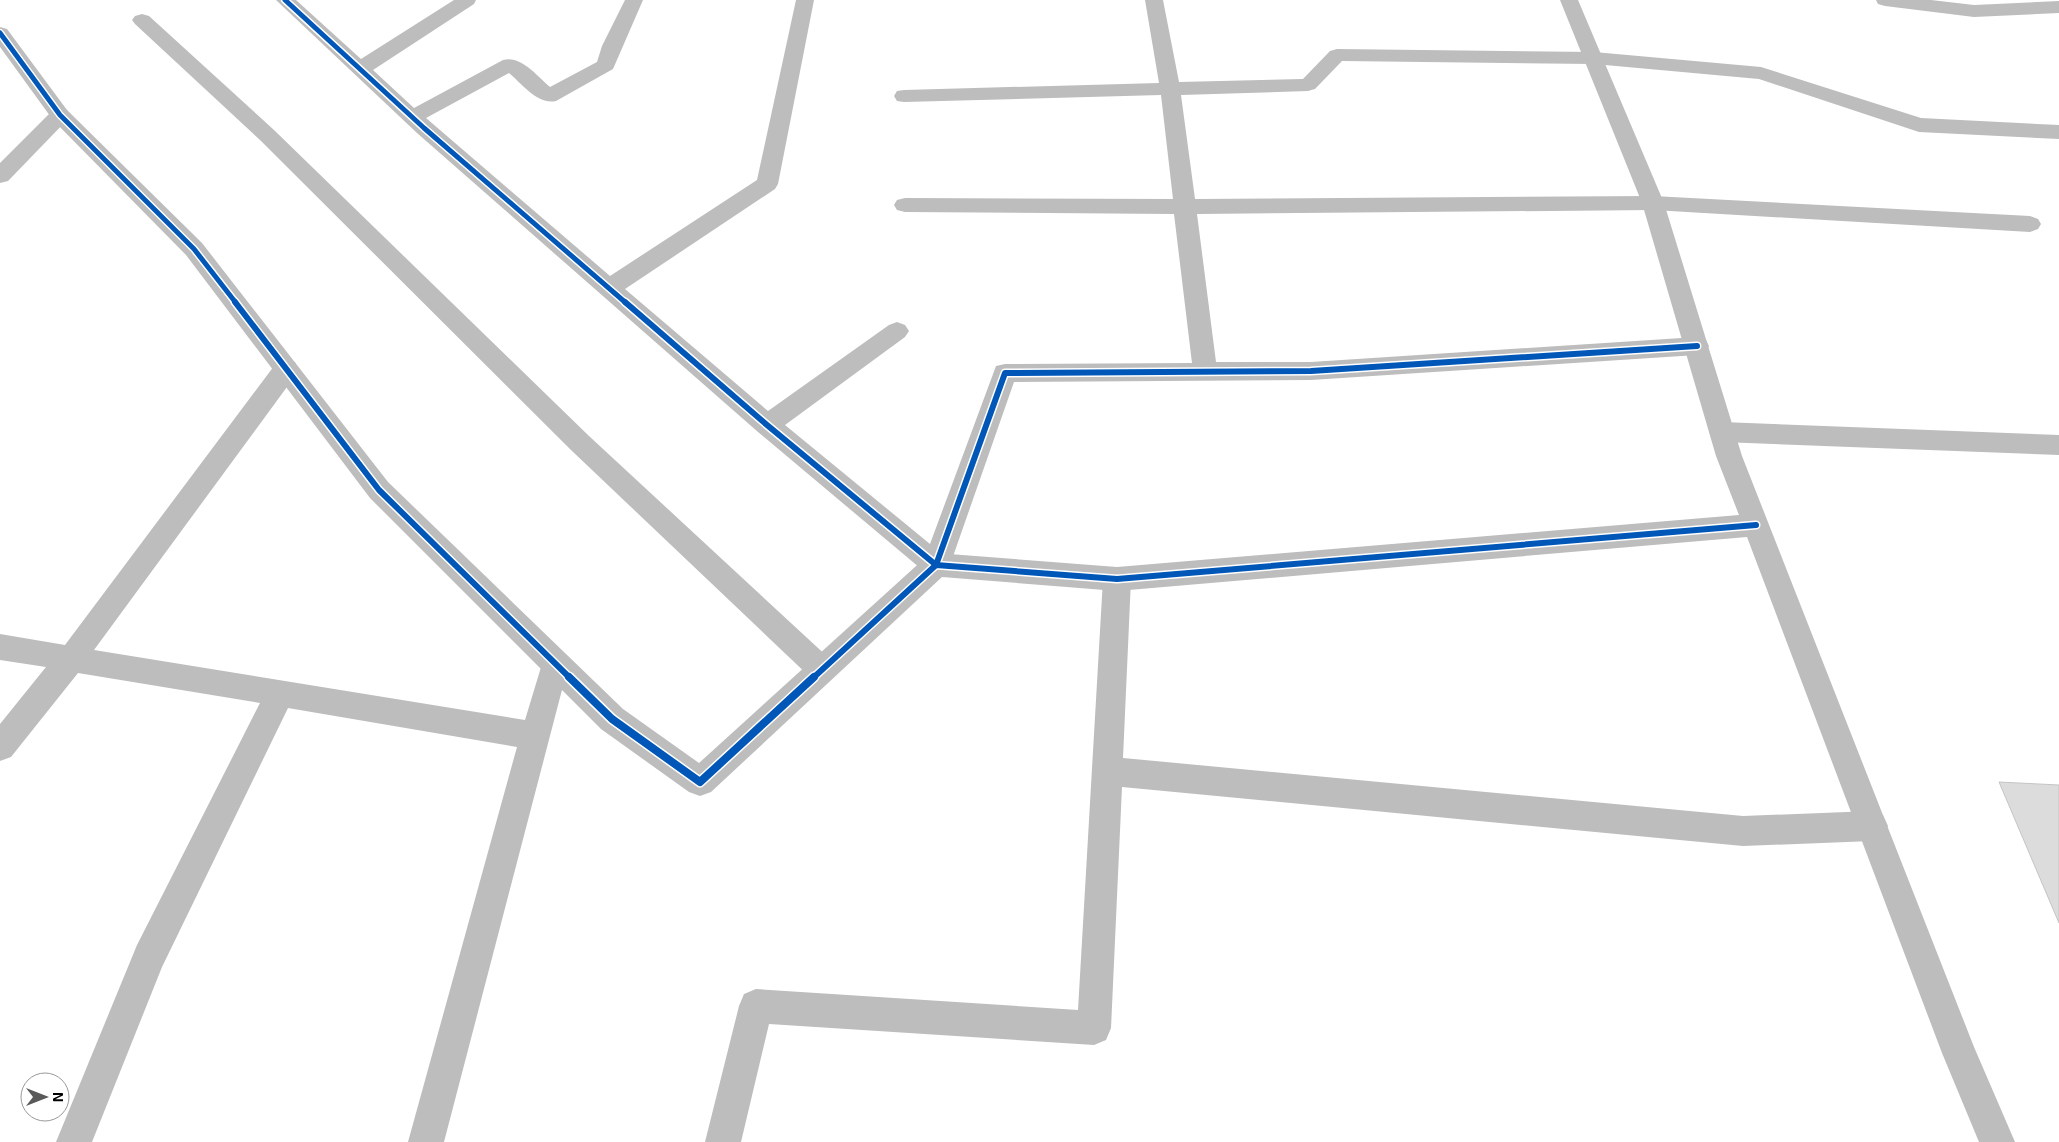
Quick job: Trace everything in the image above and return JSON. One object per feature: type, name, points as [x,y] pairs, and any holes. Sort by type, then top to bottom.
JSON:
[{"type":"street","points":[[284,0],[412,117],[767,425],[936,565],[1117,579],[1756,525]]},
{"type":"street","points":[[360,69],[467,0]]},
{"type":"street","points":[[412,117],[510,64],[549,96],[606,65],[612,46],[634,0]]},
{"type":"street","points":[[610,288],[768,184],[805,0]]},
{"type":"street","points":[[1154,0],[1170,89],[1205,371]]},
{"type":"street","points":[[1569,0],[1654,203],[1722,432],[1756,525],[1959,1053],[1997,1142]]},
{"type":"street","points":[[1885,0],[1974,11],[2059,7]]},
{"type":"street","points":[[142,20],[267,135],[580,443],[821,669]]},
{"type":"street","points":[[0,33],[60,115],[194,249],[379,490],[612,719],[700,782],[936,565],[1006,373],[1310,371],[1696,346]]},
{"type":"street","points":[[904,96],[1308,85],[1337,55],[1594,58],[1762,73],[1919,125],[2059,132]]},
{"type":"street","points":[[0,176],[60,115]]},
{"type":"street","points":[[905,205],[1185,207],[1654,203],[2030,224]]},
{"type":"street","points":[[767,425],[897,331]]},
{"type":"street","points":[[0,747],[70,659],[286,369]]},
{"type":"street","points":[[1722,432],[2059,445]]},
{"type":"street","points":[[723,1142],[756,1006],[1094,1028],[1117,579]]},
{"type":"street","points":[[0,647],[536,736]]},
{"type":"street","points":[[426,1142],[555,663]]},
{"type":"street","points":[[74,1142],[149,958],[280,694]]},
{"type":"street","points":[[1108,770],[1743,831],[1872,826]]},
{"type":"building","points":[[1999,782],[2059,785],[2059,923]]},
{"type":"cycle path","points":[[285,0],[424,128],[767,425],[936,565],[1005,373],[1311,371],[1697,346]]},
{"type":"cycle path","points":[[0,33],[60,115],[194,249],[379,490],[612,719],[700,782],[936,565],[1117,579],[1756,525]]}]
